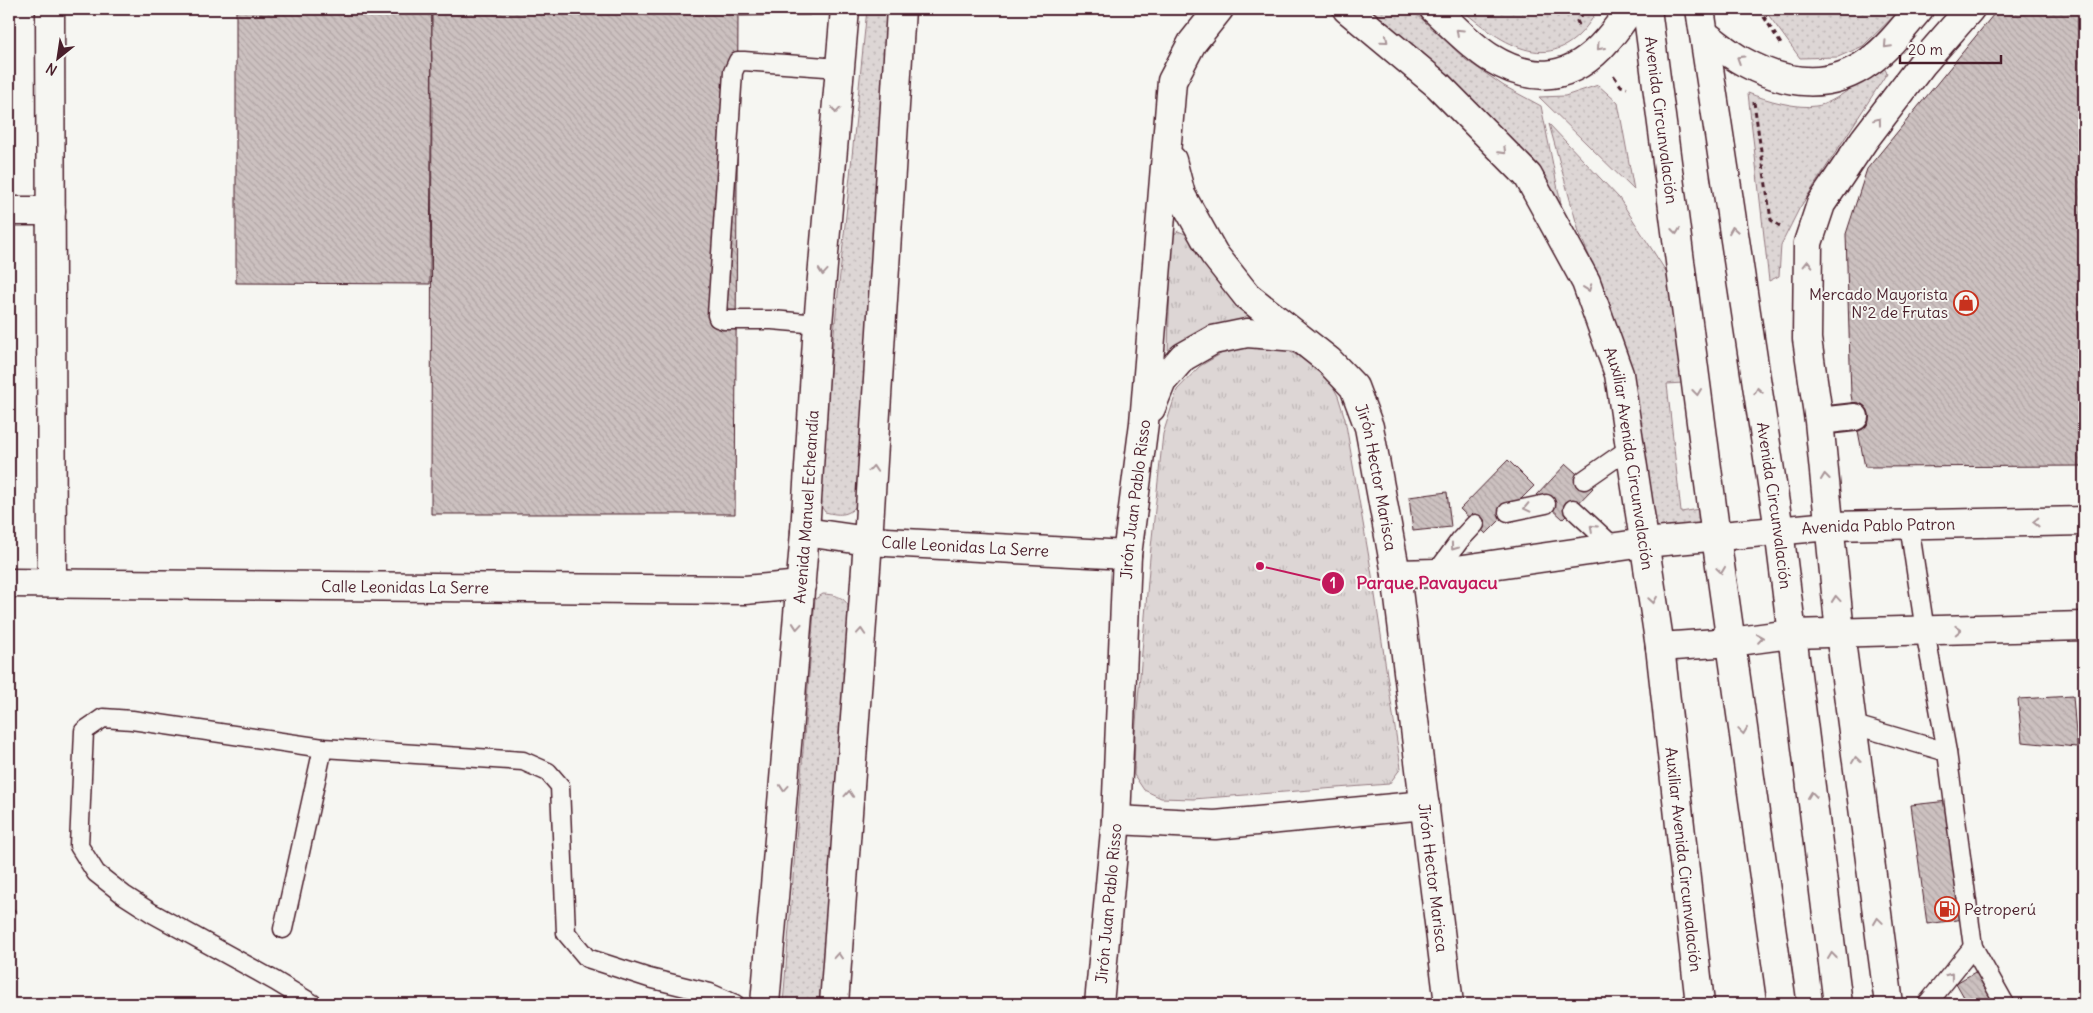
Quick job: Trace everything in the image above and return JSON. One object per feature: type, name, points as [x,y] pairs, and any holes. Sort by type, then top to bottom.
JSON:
[{"type":"street","points":[[50,9],[52,582]]},
{"type":"street","name":"Avenida Manuel Echeandía","points":[[766,1004],[801,585],[818,324],[845,9]]},
{"type":"street","points":[[834,1004],[868,541],[901,9]]},
{"type":"street","name":"Jirón Juan Pablo Risso","points":[[1099,1004],[1116,820],[1127,555],[1144,423],[1172,82],[1192,43],[1220,9]]},
{"type":"street","name":"Auxiliar Avenida Circunvalación","points":[[1347,9],[1438,85],[1528,176],[1586,282],[1619,374],[1660,647],[1700,1004]]},
{"type":"street","points":[[1434,9],[1474,46],[1490,58],[1526,73],[1546,76],[1565,72],[1581,65],[1597,52],[1623,21],[1630,9]]},
{"type":"street","name":"Avenida Circunvalación","points":[[1647,9],[1716,536],[1782,1004]]},
{"type":"street","points":[[1702,21],[1744,62],[1770,74],[1797,81],[1817,82],[1848,74],[1871,61],[1919,9]]},
{"type":"street","points":[[1889,1004],[1851,724],[1819,421],[1807,339],[1808,243],[1821,204],[1864,140],[1922,64],[1970,9]]},
{"type":"street","name":"Avenida Circunvalación","points":[[1702,21],[1779,530],[1838,1004]]},
{"type":"street","name":"Jirón Hector Marisca","points":[[1167,139],[1182,195],[1214,254],[1247,296],[1329,361],[1354,387],[1368,427],[1396,574],[1449,1004]]},
{"type":"street","points":[[9,211],[51,211]]},
{"type":"street","points":[[1144,423],[1162,381],[1183,358],[1213,340],[1247,333],[1297,337]]},
{"type":"street","points":[[1819,421],[1855,417]]},
{"type":"street","name":"Avenida Pablo Patron","points":[[1644,543],[1830,526],[2084,521]]},
{"type":"street","name":"Calle Leonidas La Serre","points":[[805,532],[868,541],[1127,555]]},
{"type":"street","points":[[1396,574],[1436,572],[1644,543]]},
{"type":"street","name":"Calle Leonidas La Serre","points":[[9,583],[745,590],[801,585]]},
{"type":"street","points":[[1660,647],[1731,642],[1791,634],[2084,626]]},
{"type":"street","points":[[1116,820],[1216,825],[1425,805]]},
{"type":"lane","points":[[818,324],[772,320],[724,320],[717,315],[733,72],[738,61],[839,68]]},
{"type":"lane","points":[[1584,480],[1630,448]]},
{"type":"lane","points":[[1508,512],[1546,504]]},
{"type":"lane","points":[[1573,509],[1614,547]]},
{"type":"lane","points":[[1436,572],[1460,540],[1475,524]]},
{"type":"lane","points":[[1909,525],[1925,631],[1947,752],[1972,947],[2005,1004]]},
{"type":"lane","points":[[313,1004],[152,913],[124,895],[96,873],[79,846],[84,731],[103,718],[132,720],[323,748],[523,760],[548,772],[560,786],[566,932],[587,958],[649,978],[710,993],[735,1004]]},
{"type":"lane","points":[[1851,724],[1947,752]]},
{"type":"lane","points":[[283,929],[323,748]]},
{"type":"lane","points":[[1927,1004],[1972,947]]},
{"type":"path","points":[[1759,9],[1784,48],[1754,102],[1770,220],[1808,243]]},
{"type":"green space","points":[[867,9],[899,9],[859,501],[853,510],[845,514],[836,514],[825,512],[817,500]]},
{"type":"green space","points":[[1367,9],[1411,9],[1466,60],[1504,86],[1541,106],[1564,219]]},
{"type":"green space","points":[[1461,9],[1598,9],[1583,31],[1567,44],[1550,51],[1533,51],[1516,46],[1498,37]]},
{"type":"green space","points":[[1764,9],[1901,9],[1863,46],[1838,57],[1800,58]]},
{"type":"green space","points":[[1882,64],[1887,73],[1799,209],[1781,245],[1779,276],[1769,281],[1748,93],[1791,105],[1816,106],[1841,95]]},
{"type":"green space","points":[[1598,85],[1618,103],[1634,190],[1539,97],[1565,96]]},
{"type":"green space","points":[[1549,124],[1619,198],[1669,276],[1683,383],[1667,384],[1681,512],[1699,509],[1702,529],[1653,535],[1627,358],[1604,291],[1579,232]]},
{"type":"green space","points":[[1178,231],[1190,236],[1265,321],[1168,353],[1171,237]]},
{"type":"green space","points":[[1257,343],[1281,347],[1306,360],[1329,379],[1338,396],[1345,419],[1372,575],[1401,768],[1389,784],[1193,799],[1161,798],[1144,790],[1134,775],[1135,735],[1150,557],[1163,434],[1177,390],[1200,366],[1224,352]]},
{"type":"green space","points":[[823,594],[836,596],[844,600],[850,609],[853,622],[819,1004],[783,1004],[815,599]]},
{"type":"building","points":[[236,9],[432,9],[430,284],[236,283]]},
{"type":"building","points":[[432,9],[810,9],[810,15],[738,16],[735,514],[431,514]]},
{"type":"building","name":"Mercado Mayorista N°2 de Frutas","points":[[1998,9],[2084,9],[2084,466],[1865,467],[1851,395],[1846,234],[1867,169]]},
{"type":"building","points":[[1508,460],[1534,486],[1486,534],[1460,509]]},
{"type":"building","points":[[1566,464],[1593,488],[1563,519],[1537,495]]},
{"type":"building","points":[[1447,492],[1451,527],[1413,531],[1409,497]]},
{"type":"building","points":[[2073,696],[2077,747],[2022,742],[2018,699]]},
{"type":"building","points":[[1948,801],[1964,919],[1927,924],[1911,805]]},
{"type":"building","points":[[9,906],[17,912],[9,924]]},
{"type":"building","points":[[1977,971],[1997,1004],[1968,1004],[1956,983]]},
{"type":"place","name":"Mercado Mayorista N°2 de Frutas","points":[[1966,303]]},
{"type":"place","name":"Parque Pavayacu","points":[[1260,566]]},
{"type":"place","name":"Petroperú","points":[[1947,909]]}]
